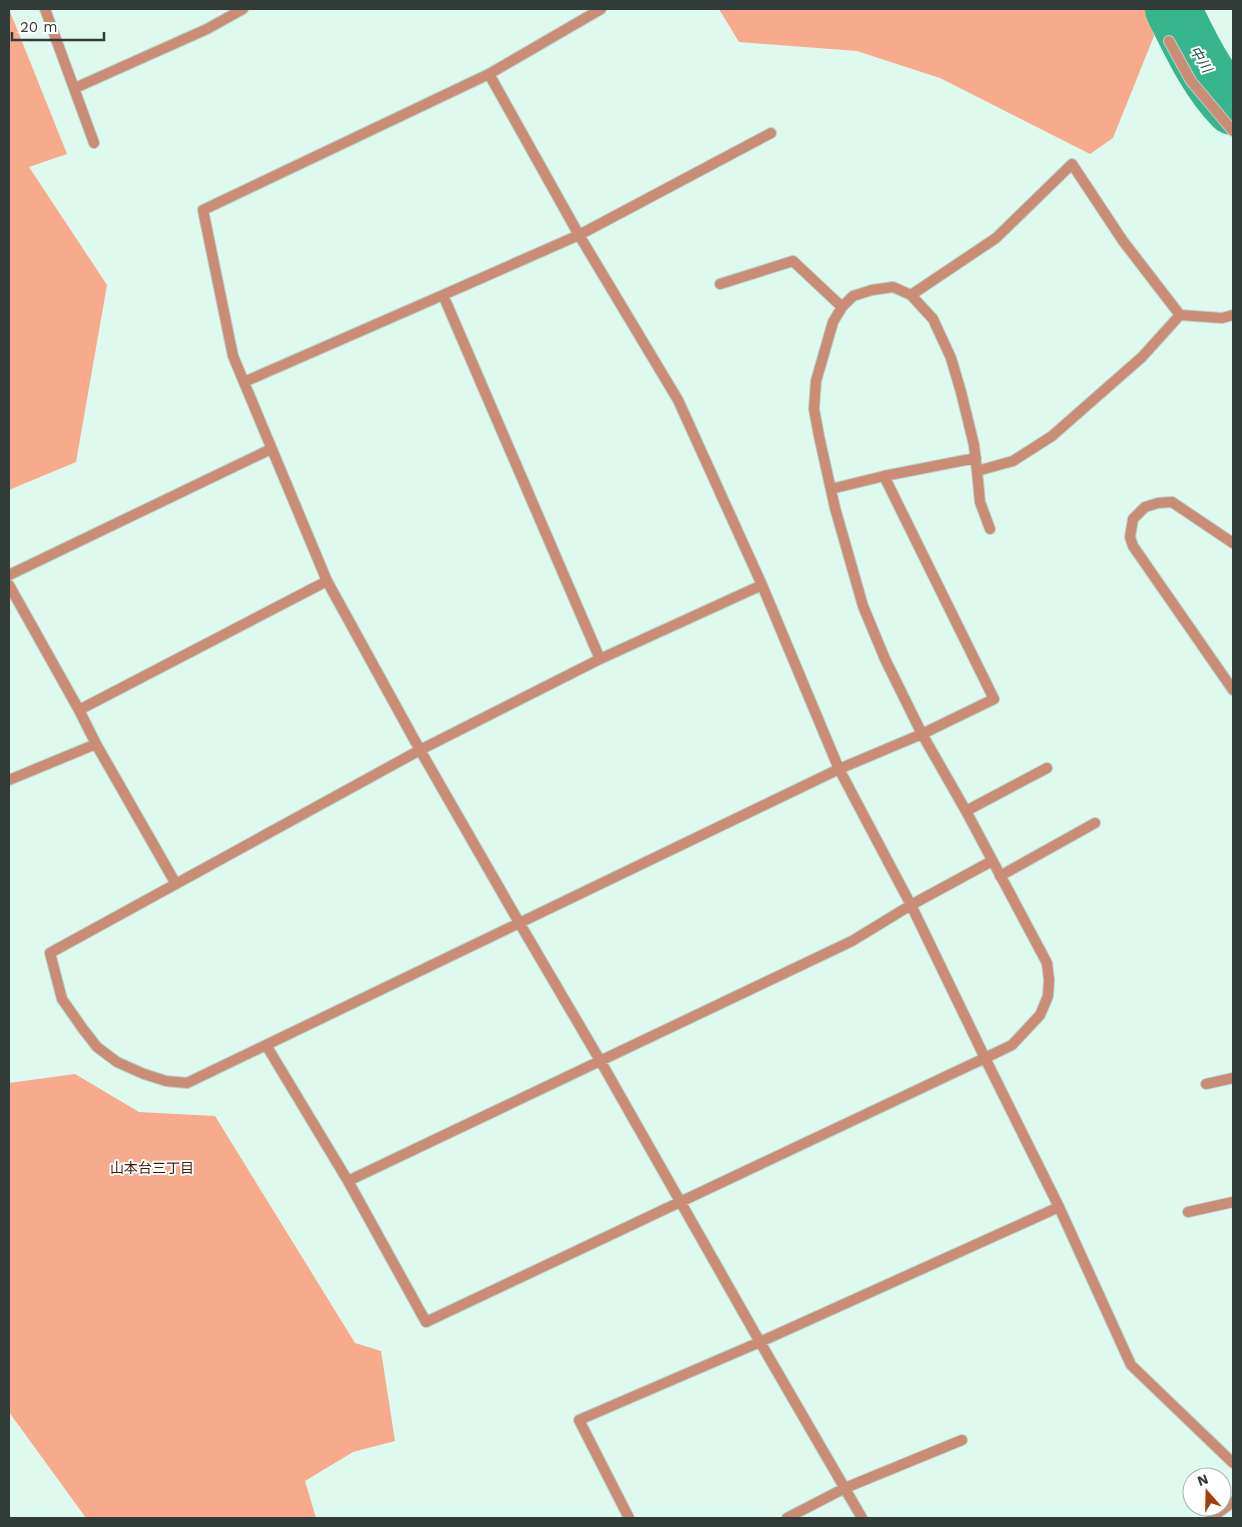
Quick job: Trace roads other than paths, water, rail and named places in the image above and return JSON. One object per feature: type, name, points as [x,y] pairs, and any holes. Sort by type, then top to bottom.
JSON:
[{"type":"street","points":[[45,9],[94,143]]},
{"type":"street","points":[[74,88],[208,29],[243,9]]},
{"type":"street","points":[[601,9],[489,74],[203,210],[233,356],[327,581],[420,750],[862,1518]]},
{"type":"street","points":[[1169,41],[1191,81],[1233,131]]},
{"type":"street","points":[[489,74],[580,235],[678,400],[762,585],[839,769],[911,905],[984,1058],[1059,1207],[1131,1365],[1233,1464]]},
{"type":"street","points":[[244,382],[580,235],[771,133]]},
{"type":"street","points":[[910,295],[996,238],[1072,164],[1123,242],[1180,315],[1222,318],[1233,315]]},
{"type":"street","points":[[720,284],[793,261],[842,307]]},
{"type":"street","points":[[266,1045],[348,1181],[426,1322],[1012,1045],[1040,1014],[1048,996],[1047,963],[966,811],[922,734],[885,660],[863,606],[831,489],[819,436],[814,409],[816,381],[833,322],[842,307],[853,296],[872,290],[893,287],[910,295],[934,319],[951,358],[961,392],[974,445],[980,502],[990,529]]},
{"type":"street","points":[[443,295],[600,659]]},
{"type":"street","points":[[977,470],[1013,461],[1052,436],[1142,357],[1180,315]]},
{"type":"street","points":[[9,575],[272,449]]},
{"type":"street","points":[[831,489],[884,476],[976,458]]},
{"type":"street","points":[[762,585],[600,659],[420,750],[50,953],[62,998],[97,1047],[118,1062],[144,1074],[166,1081],[187,1084],[839,769],[922,734],[994,699],[884,476]]},
{"type":"street","points":[[1233,542],[1172,502],[1158,502],[1145,507],[1134,519],[1130,537],[1133,546],[1233,690]]},
{"type":"street","points":[[79,710],[327,581]]},
{"type":"street","points":[[9,585],[96,744],[176,884]]},
{"type":"street","points":[[9,780],[96,744]]},
{"type":"street","points":[[966,811],[1047,768]]},
{"type":"street","points":[[1000,876],[1095,823]]},
{"type":"street","points":[[348,1181],[852,941],[911,905],[992,861]]},
{"type":"street","points":[[1206,1084],[1233,1078]]},
{"type":"street","points":[[1188,1212],[1233,1202]]},
{"type":"street","points":[[629,1518],[579,1420],[760,1342],[1059,1207]]},
{"type":"street","points":[[787,1518],[845,1488],[962,1440]]},
{"type":"street","points":[[1211,1518],[1233,1502]]},
{"type":"waterway","name":"中川","points":[[1173,9],[1192,48],[1207,73],[1233,107]]},
{"type":"district","name":"山本台三丁目","points":[[152,1168]]}]
